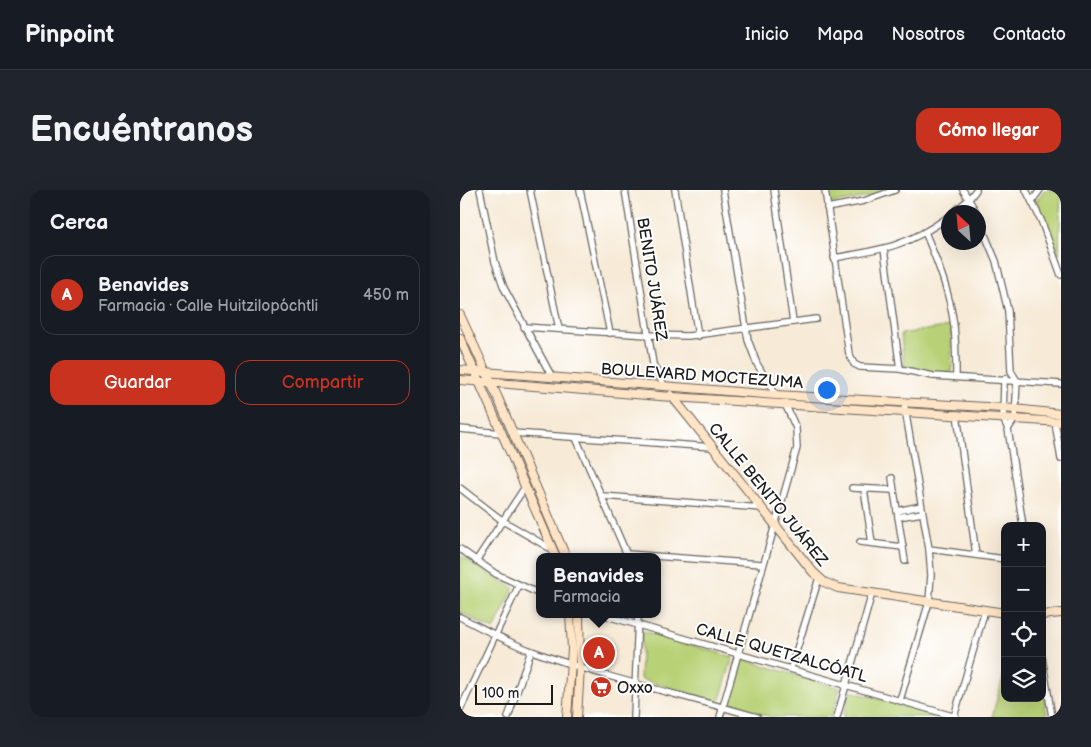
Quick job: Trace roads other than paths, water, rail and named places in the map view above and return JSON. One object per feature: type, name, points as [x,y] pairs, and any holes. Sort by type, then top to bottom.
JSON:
[{"type":"main road","points":[[460,315],[491,382],[564,553]]},
{"type":"main road","points":[[460,338],[555,553]]},
{"type":"main road","name":"BOULEVARD MOCTEZUMA","points":[[460,370],[776,395],[1004,408],[1061,414]]},
{"type":"main road","name":"BOULEVARD MOCTEZUMA","points":[[460,380],[1058,422]]},
{"type":"main road","name":"BENITO JUÁREZ","points":[[664,385],[672,396]]},
{"type":"main road","name":"CALLE BENITO JUÁREZ","points":[[672,396],[819,578],[838,588],[1001,612]]},
{"type":"main road","points":[[1046,615],[1061,613]]},
{"type":"main road","points":[[567,717],[570,618]]},
{"type":"main road","points":[[577,717],[580,667],[579,618]]},
{"type":"street","points":[[480,190],[499,276],[508,299],[552,377]]},
{"type":"street","points":[[530,190],[559,329]]},
{"type":"street","points":[[580,190],[610,333]]},
{"type":"street","name":"BENITO JUÁREZ","points":[[625,190],[653,364],[664,385]]},
{"type":"street","points":[[675,190],[698,336]]},
{"type":"street","points":[[723,190],[745,330],[753,356],[776,395]]},
{"type":"street","points":[[774,190],[793,322]]},
{"type":"street","points":[[825,190],[849,354],[854,364],[860,367],[900,369],[934,376],[1061,384]]},
{"type":"street","points":[[827,208],[869,200],[894,190]]},
{"type":"street","points":[[963,190],[972,205]]},
{"type":"street","points":[[963,205],[976,190]]},
{"type":"street","points":[[1026,190],[1061,275]]},
{"type":"street","points":[[1032,201],[1040,190]]},
{"type":"street","points":[[834,258],[884,250],[925,232],[941,222]]},
{"type":"street","points":[[925,232],[938,263],[951,305],[956,339],[956,377]]},
{"type":"street","points":[[986,236],[1004,285],[1010,326],[1011,371],[1016,380],[1015,419],[1008,429]]},
{"type":"street","points":[[884,250],[900,369]]},
{"type":"street","points":[[524,327],[648,336],[698,336],[816,319]]},
{"type":"street","points":[[1011,371],[1004,380],[1003,418],[1008,429],[1022,522]]},
{"type":"street","points":[[900,700],[929,602],[931,575],[929,549],[904,403]]},
{"type":"street","points":[[720,717],[796,448],[796,428],[785,404]]},
{"type":"street","points":[[957,414],[976,555]]},
{"type":"street","points":[[1058,422],[1061,459]]},
{"type":"street","points":[[460,429],[501,433]]},
{"type":"street","points":[[513,433],[713,447]]},
{"type":"street","points":[[576,438],[627,553]]},
{"type":"street","points":[[892,478],[905,561]]},
{"type":"street","points":[[476,561],[526,487]]},
{"type":"street","points":[[460,488],[503,521],[555,553]]},
{"type":"street","points":[[852,488],[893,490]]},
{"type":"street","points":[[864,489],[872,543]]},
{"type":"street","points":[[602,496],[762,508]]},
{"type":"street","points":[[897,514],[922,510]]},
{"type":"street","points":[[860,542],[903,548]]},
{"type":"street","points":[[929,549],[1001,558]]},
{"type":"street","points":[[460,550],[519,585],[536,592]]},
{"type":"street","points":[[661,557],[762,564]]},
{"type":"street","points":[[791,668],[819,578]]},
{"type":"street","points":[[460,710],[519,585]]},
{"type":"street","points":[[837,717],[872,593]]},
{"type":"street","points":[[955,717],[985,610]]},
{"type":"street","points":[[460,616],[495,635],[532,651],[570,664],[757,717]]},
{"type":"street","name":"CALLE QUETZALCÓATL","points":[[614,618],[955,717]]},
{"type":"street","points":[[634,717],[638,618]]},
{"type":"street","points":[[508,717],[532,651]]},
{"type":"street","points":[[1046,681],[1052,717]]},
{"type":"place","name":"Benavides","points":[[599,653]]},
{"type":"place","name":"Oxxo","points":[[601,687]]}]
